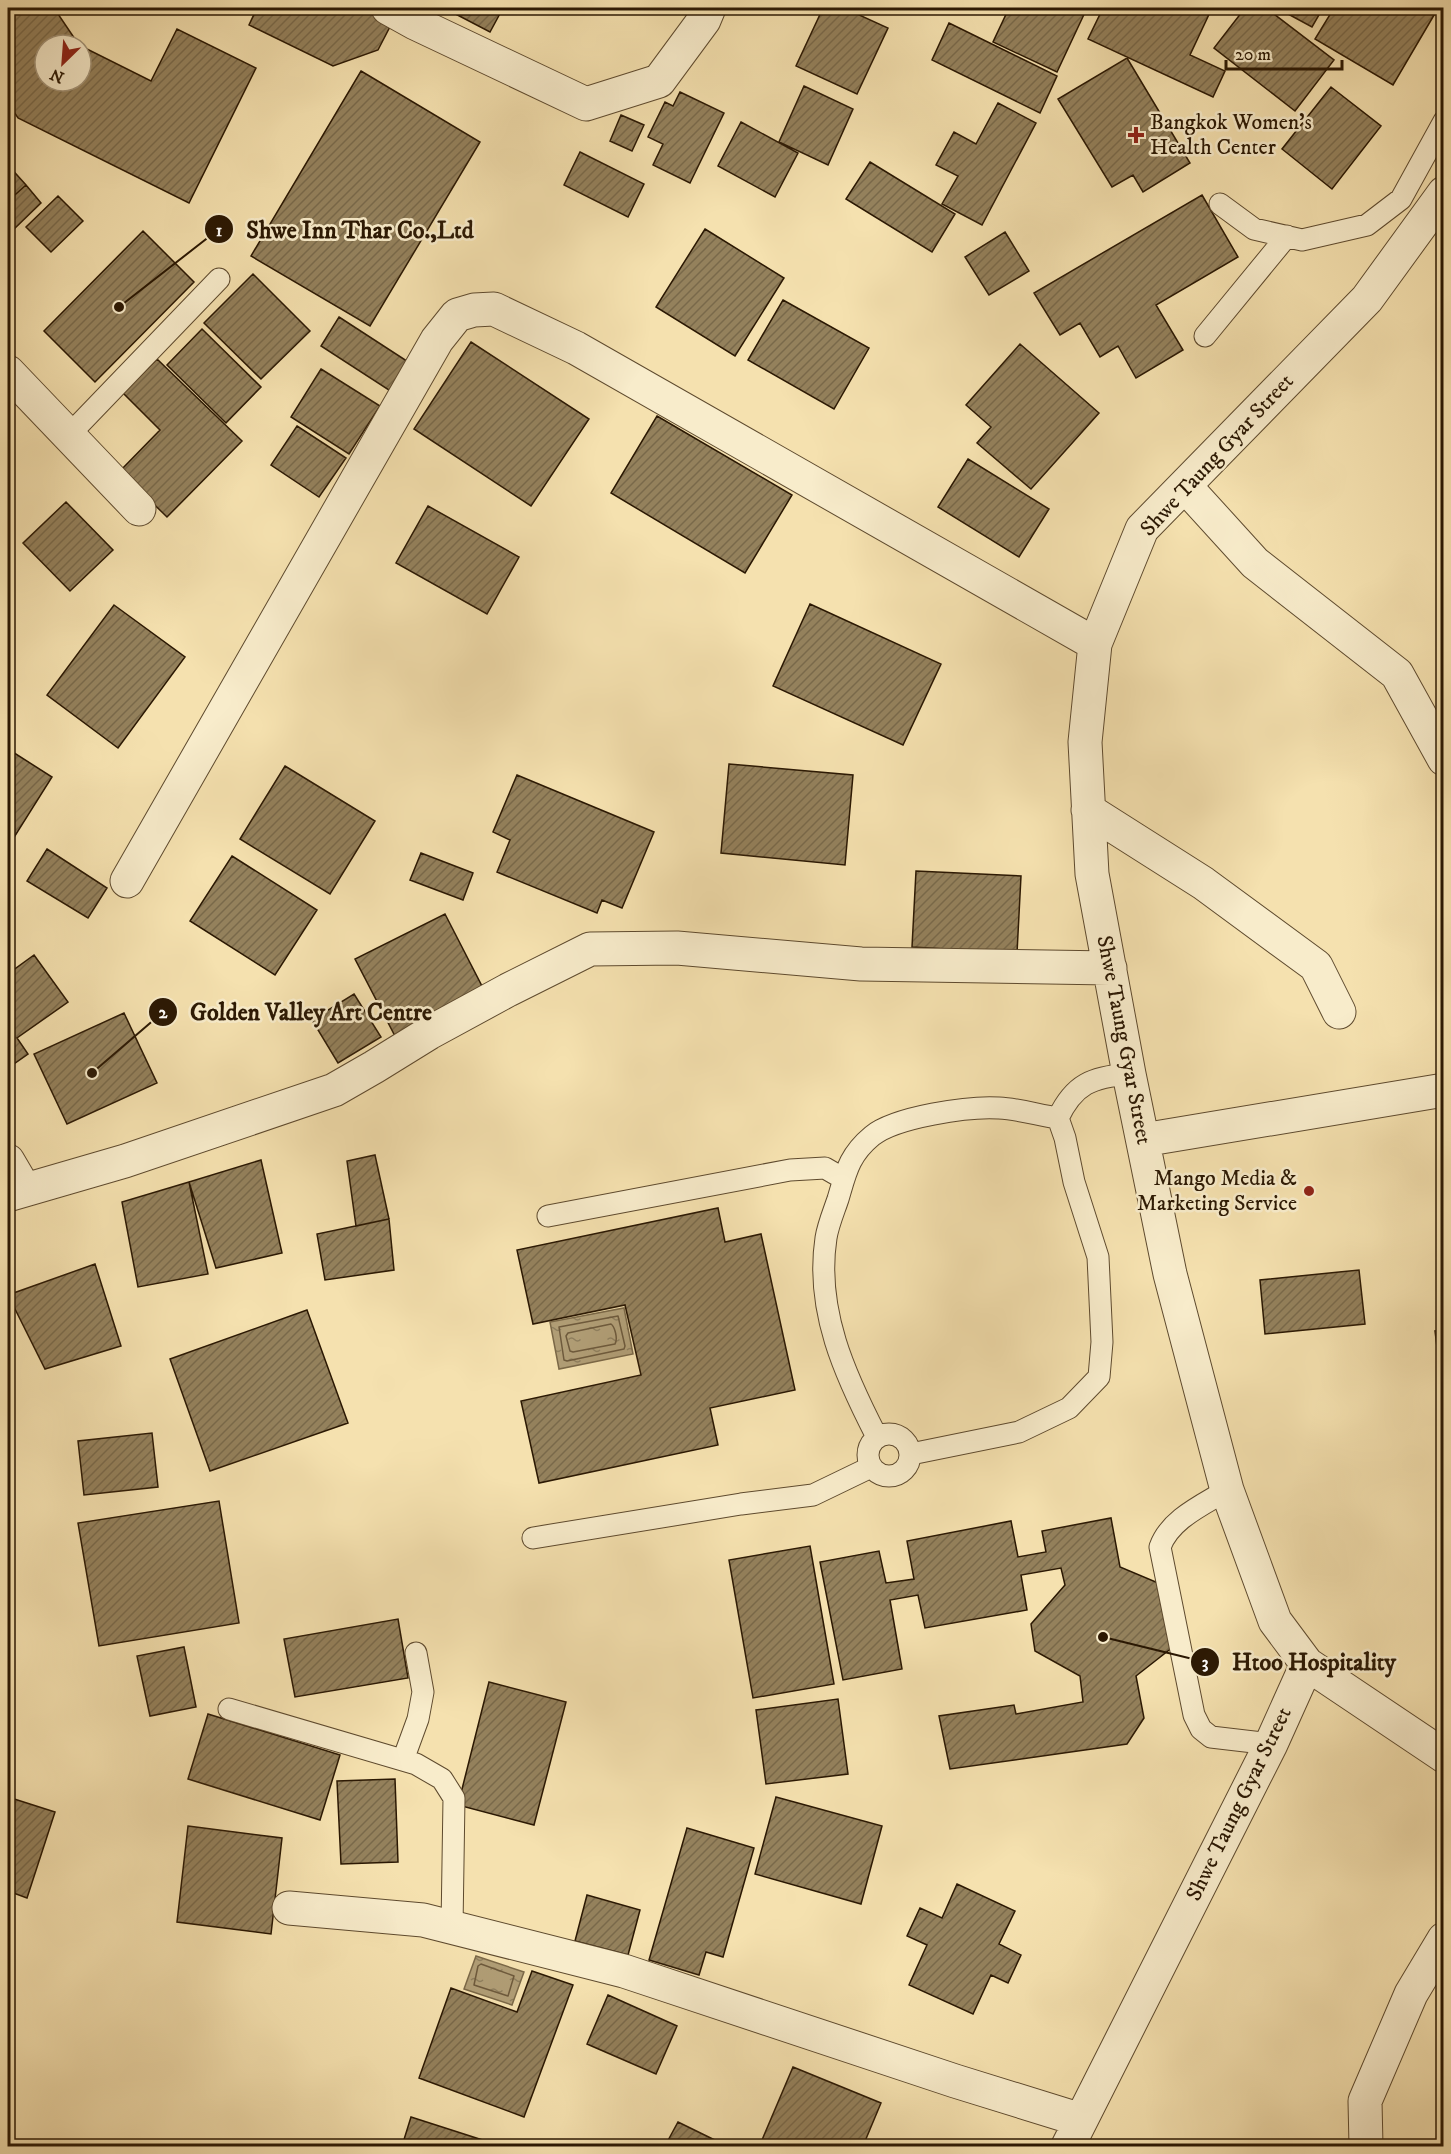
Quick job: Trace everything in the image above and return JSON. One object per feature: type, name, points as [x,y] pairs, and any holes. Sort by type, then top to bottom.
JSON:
[{"type":"street","points":[[388,8],[586,105],[659,81],[704,20],[709,8]]},
{"type":"street","name":"Shwe Taung Gyar Street","points":[[1075,2133],[1271,1744],[1307,1664],[1275,1621],[1227,1490],[1170,1274],[1129,1074],[1092,874],[1085,742],[1095,644],[1142,529],[1367,299],[1443,193]]},
{"type":"street","points":[[127,880],[437,340],[457,315],[474,310],[494,309],[576,348],[1095,644]]},
{"type":"street","points":[[8,372],[139,509]]},
{"type":"street","points":[[1185,486],[1255,563],[1396,674],[1443,759]]},
{"type":"street","points":[[1088,810],[1203,883],[1316,966],[1338,1012]]},
{"type":"street","points":[[8,1161],[16,1192],[125,1161],[334,1090],[429,1033],[590,949],[677,948],[861,964],[1110,968]]},
{"type":"street","points":[[1143,1140],[1443,1090]]},
{"type":"street","points":[[1307,1664],[1443,1756]]},
{"type":"street","points":[[289,1908],[423,1920],[624,1971],[955,2081],[1075,2133]]},
{"type":"street","points":[[1366,2146],[1365,2102],[1411,1994],[1443,1939]]},
{"type":"lane","points":[[1220,204],[1254,229],[1302,240],[1368,225],[1401,199],[1443,121]]},
{"type":"lane","points":[[1205,336],[1287,236]]},
{"type":"lane","points":[[68,436],[219,279]]},
{"type":"lane","points":[[911,1454],[1019,1432],[1069,1408],[1099,1377],[1102,1342],[1098,1257],[1074,1182],[1065,1138],[1058,1118],[1066,1101],[1082,1084],[1129,1074]]},
{"type":"lane","points":[[878,1437],[850,1386],[830,1328],[823,1270],[826,1236],[851,1158],[873,1135],[906,1120],[948,1112],[998,1108],[1058,1118]]},
{"type":"lane","points":[[548,1216],[790,1170],[825,1168],[844,1179]]},
{"type":"lane","points":[[888,1433],[899,1436],[908,1443],[911,1454],[909,1465],[901,1474],[891,1477],[880,1475],[871,1467],[868,1456],[870,1445],[878,1437],[888,1433]]},
{"type":"lane","points":[[533,1538],[741,1504],[813,1495],[871,1467]]},
{"type":"lane","points":[[1227,1490],[1178,1521],[1164,1536],[1160,1547],[1194,1715],[1201,1729],[1211,1737],[1271,1744]]},
{"type":"lane","points":[[403,1760],[418,1719],[423,1692],[416,1653]]},
{"type":"lane","points":[[229,1709],[416,1764],[442,1779],[454,1798],[452,1927]]},
{"type":"water","points":[[624,1308],[633,1354],[559,1369],[550,1322]]},
{"type":"water","points":[[476,1956],[524,1972],[512,2005],[464,1989]]},
{"type":"building","points":[[8,8],[54,8],[71,33],[33,33],[33,93],[93,93],[93,52],[151,81],[177,29],[256,68],[189,203],[18,118],[8,103]]},
{"type":"building","points":[[257,8],[381,8],[396,15],[378,50],[333,66],[249,25]]},
{"type":"building","points":[[444,8],[503,8],[490,32]]},
{"type":"building","points":[[823,8],[844,8],[888,28],[857,94],[796,66]]},
{"type":"building","points":[[1009,8],[1087,8],[1057,72],[993,42]]},
{"type":"building","points":[[1103,8],[1212,8],[1190,55],[1225,71],[1213,97],[1088,39]]},
{"type":"building","points":[[1245,8],[1266,8],[1334,60],[1295,111],[1214,48]]},
{"type":"building","points":[[1277,8],[1323,8],[1312,27]]},
{"type":"building","points":[[1334,8],[1432,8],[1437,10],[1393,85],[1315,39]]},
{"type":"building","points":[[949,23],[1057,76],[1040,113],[932,60]]},
{"type":"building","points":[[1127,58],[1190,163],[1143,192],[1133,175],[1112,187],[1058,99]]},
{"type":"building","points":[[361,71],[480,142],[370,326],[251,256]]},
{"type":"building","points":[[804,86],[853,109],[828,165],[779,142]]},
{"type":"building","points":[[1331,87],[1381,126],[1332,189],[1282,149]]},
{"type":"building","points":[[680,92],[724,113],[690,183],[653,165],[663,144],[648,137],[665,102],[673,106]]},
{"type":"building","points":[[998,103],[1036,123],[982,225],[942,204],[958,176],[936,165],[954,132],[976,144]]},
{"type":"building","points":[[621,115],[644,125],[632,151],[610,141]]},
{"type":"building","points":[[741,122],[798,153],[775,197],[718,166]]},
{"type":"building","points":[[580,152],[644,184],[628,217],[564,185]]},
{"type":"building","points":[[870,162],[955,214],[932,252],[846,199]]},
{"type":"building","points":[[8,165],[26,185],[8,201]]},
{"type":"building","points":[[26,185],[41,203],[11,232],[8,229],[8,201]]},
{"type":"building","points":[[1202,195],[1238,257],[1156,305],[1183,350],[1136,378],[1118,346],[1100,357],[1080,323],[1060,335],[1034,293]]},
{"type":"building","points":[[58,196],[83,221],[51,252],[26,227]]},
{"type":"building","points":[[705,229],[784,278],[735,356],[656,307]]},
{"type":"building","points":[[143,231],[194,282],[95,382],[44,331]]},
{"type":"building","points":[[1005,232],[1029,271],[989,295],[965,257]]},
{"type":"building","points":[[253,274],[310,331],[261,379],[204,323]]},
{"type":"building","points":[[783,300],[869,348],[834,409],[748,360]]},
{"type":"building","points":[[339,317],[413,365],[395,394],[321,346]]},
{"type":"building","points":[[202,329],[261,387],[226,423],[167,365]]},
{"type":"building","points":[[471,342],[589,419],[531,506],[414,429]]},
{"type":"building","points":[[1020,344],[1099,413],[1031,489],[977,443],[991,427],[966,405]]},
{"type":"building","points":[[157,359],[242,441],[167,517],[120,471],[160,430],[123,393]]},
{"type":"building","points":[[321,369],[380,406],[349,454],[291,417]]},
{"type":"building","points":[[657,416],[792,495],[745,573],[611,493]]},
{"type":"building","points":[[297,426],[346,458],[319,497],[271,465]]},
{"type":"building","points":[[968,459],[1049,509],[1019,557],[938,507]]},
{"type":"building","points":[[66,502],[113,550],[70,591],[23,543]]},
{"type":"building","points":[[428,506],[519,557],[487,614],[396,563]]},
{"type":"building","points":[[810,604],[941,664],[903,745],[773,686]]},
{"type":"building","points":[[114,605],[185,657],[118,748],[47,695]]},
{"type":"building","points":[[8,749],[52,777],[8,847]]},
{"type":"building","points":[[729,764],[853,775],[845,865],[721,853]]},
{"type":"building","points":[[285,766],[375,821],[330,894],[240,839]]},
{"type":"building","points":[[517,775],[654,832],[622,908],[602,900],[597,913],[497,872],[510,840],[493,832]]},
{"type":"building","points":[[47,849],[107,888],[88,918],[27,881]]},
{"type":"building","points":[[421,853],[473,873],[463,900],[410,880]]},
{"type":"building","points":[[232,856],[317,910],[275,975],[190,921]]},
{"type":"building","points":[[916,871],[1021,876],[1017,953],[912,947]]},
{"type":"building","points":[[445,914],[485,992],[396,1038],[355,959]]},
{"type":"building","points":[[34,955],[68,1002],[17,1038],[28,1054],[8,1068],[8,974]]},
{"type":"building","points":[[354,994],[381,1037],[338,1063],[312,1020]]},
{"type":"building","points":[[124,1013],[157,1083],[67,1124],[34,1054]]},
{"type":"building","points":[[375,1155],[389,1219],[356,1226],[347,1161]]},
{"type":"building","points":[[261,1160],[282,1253],[216,1268],[189,1182]]},
{"type":"building","points":[[189,1182],[208,1274],[138,1287],[122,1202]]},
{"type":"building","points":[[718,1208],[725,1242],[761,1234],[795,1390],[710,1408],[718,1445],[539,1483],[521,1401],[641,1375],[625,1305],[533,1324],[517,1250]]},
{"type":"building","points":[[389,1219],[394,1270],[325,1280],[317,1234]]},
{"type":"building","points":[[95,1264],[121,1346],[45,1369],[8,1295]]},
{"type":"building","points":[[1359,1270],[1365,1324],[1265,1334],[1260,1280]]},
{"type":"building","points":[[307,1310],[348,1423],[210,1471],[170,1359]]},
{"type":"building","points":[[1444,1330],[1444,1404],[1435,1331]]},
{"type":"building","points":[[152,1433],[158,1487],[84,1495],[78,1441]]},
{"type":"building","points":[[219,1501],[239,1623],[99,1646],[78,1523]]},
{"type":"building","points":[[1111,1518],[1120,1567],[1163,1585],[1173,1647],[1136,1676],[1144,1718],[1127,1744],[950,1769],[939,1716],[1014,1705],[1016,1714],[1083,1702],[1080,1676],[1035,1651],[1031,1624],[1065,1585],[1061,1568],[1021,1575],[1027,1610],[925,1628],[918,1595],[890,1600],[902,1669],[843,1680],[820,1562],[879,1551],[886,1583],[914,1579],[907,1541],[1011,1521],[1018,1557],[1046,1552],[1042,1531]]},
{"type":"building","points":[[810,1546],[834,1684],[753,1698],[729,1560]]},
{"type":"building","points":[[398,1619],[408,1678],[295,1697],[284,1639]]},
{"type":"building","points":[[184,1647],[196,1707],[150,1716],[137,1656]]},
{"type":"building","points":[[489,1682],[566,1702],[534,1825],[458,1805]]},
{"type":"building","points":[[838,1699],[848,1774],[766,1784],[756,1710]]},
{"type":"building","points":[[208,1714],[340,1755],[320,1820],[188,1779]]},
{"type":"building","points":[[395,1779],[398,1862],[341,1864],[337,1781]]},
{"type":"building","points":[[8,1797],[55,1812],[27,1898],[8,1891]]},
{"type":"building","points":[[776,1797],[882,1826],[861,1904],[755,1874]]},
{"type":"building","points":[[188,1826],[282,1838],[271,1934],[177,1922]]},
{"type":"building","points":[[687,1828],[754,1848],[723,1957],[706,1952],[699,1975],[649,1960]]},
{"type":"building","points":[[957,1884],[1015,1911],[999,1944],[1021,1955],[1008,1983],[991,1975],[973,2014],[909,1985],[927,1945],[907,1936],[920,1908],[942,1918]]},
{"type":"building","points":[[587,1895],[640,1910],[628,1955],[575,1941]]},
{"type":"building","points":[[532,1971],[573,1985],[524,2117],[419,2078],[451,1988],[517,2012]]},
{"type":"building","points":[[608,1995],[677,2026],[656,2074],[587,2044]]},
{"type":"building","points":[[793,2067],[881,2103],[863,2146],[779,2146],[762,2140]]},
{"type":"building","points":[[411,2117],[495,2144],[494,2146],[402,2146]]},
{"type":"building","points":[[678,2122],[727,2146],[665,2146]]},
{"type":"place","name":"Bangkok Women's Health Center","points":[[1136,135]]},
{"type":"place","name":"Shwe Inn Thar Co.,Ltd","points":[[119,307]]},
{"type":"place","name":"Golden Valley Art Centre","points":[[92,1073]]},
{"type":"place","name":"Mango Media & Marketing Service","points":[[1309,1191]]},
{"type":"place","name":"Htoo Hospitality","points":[[1103,1637]]}]
